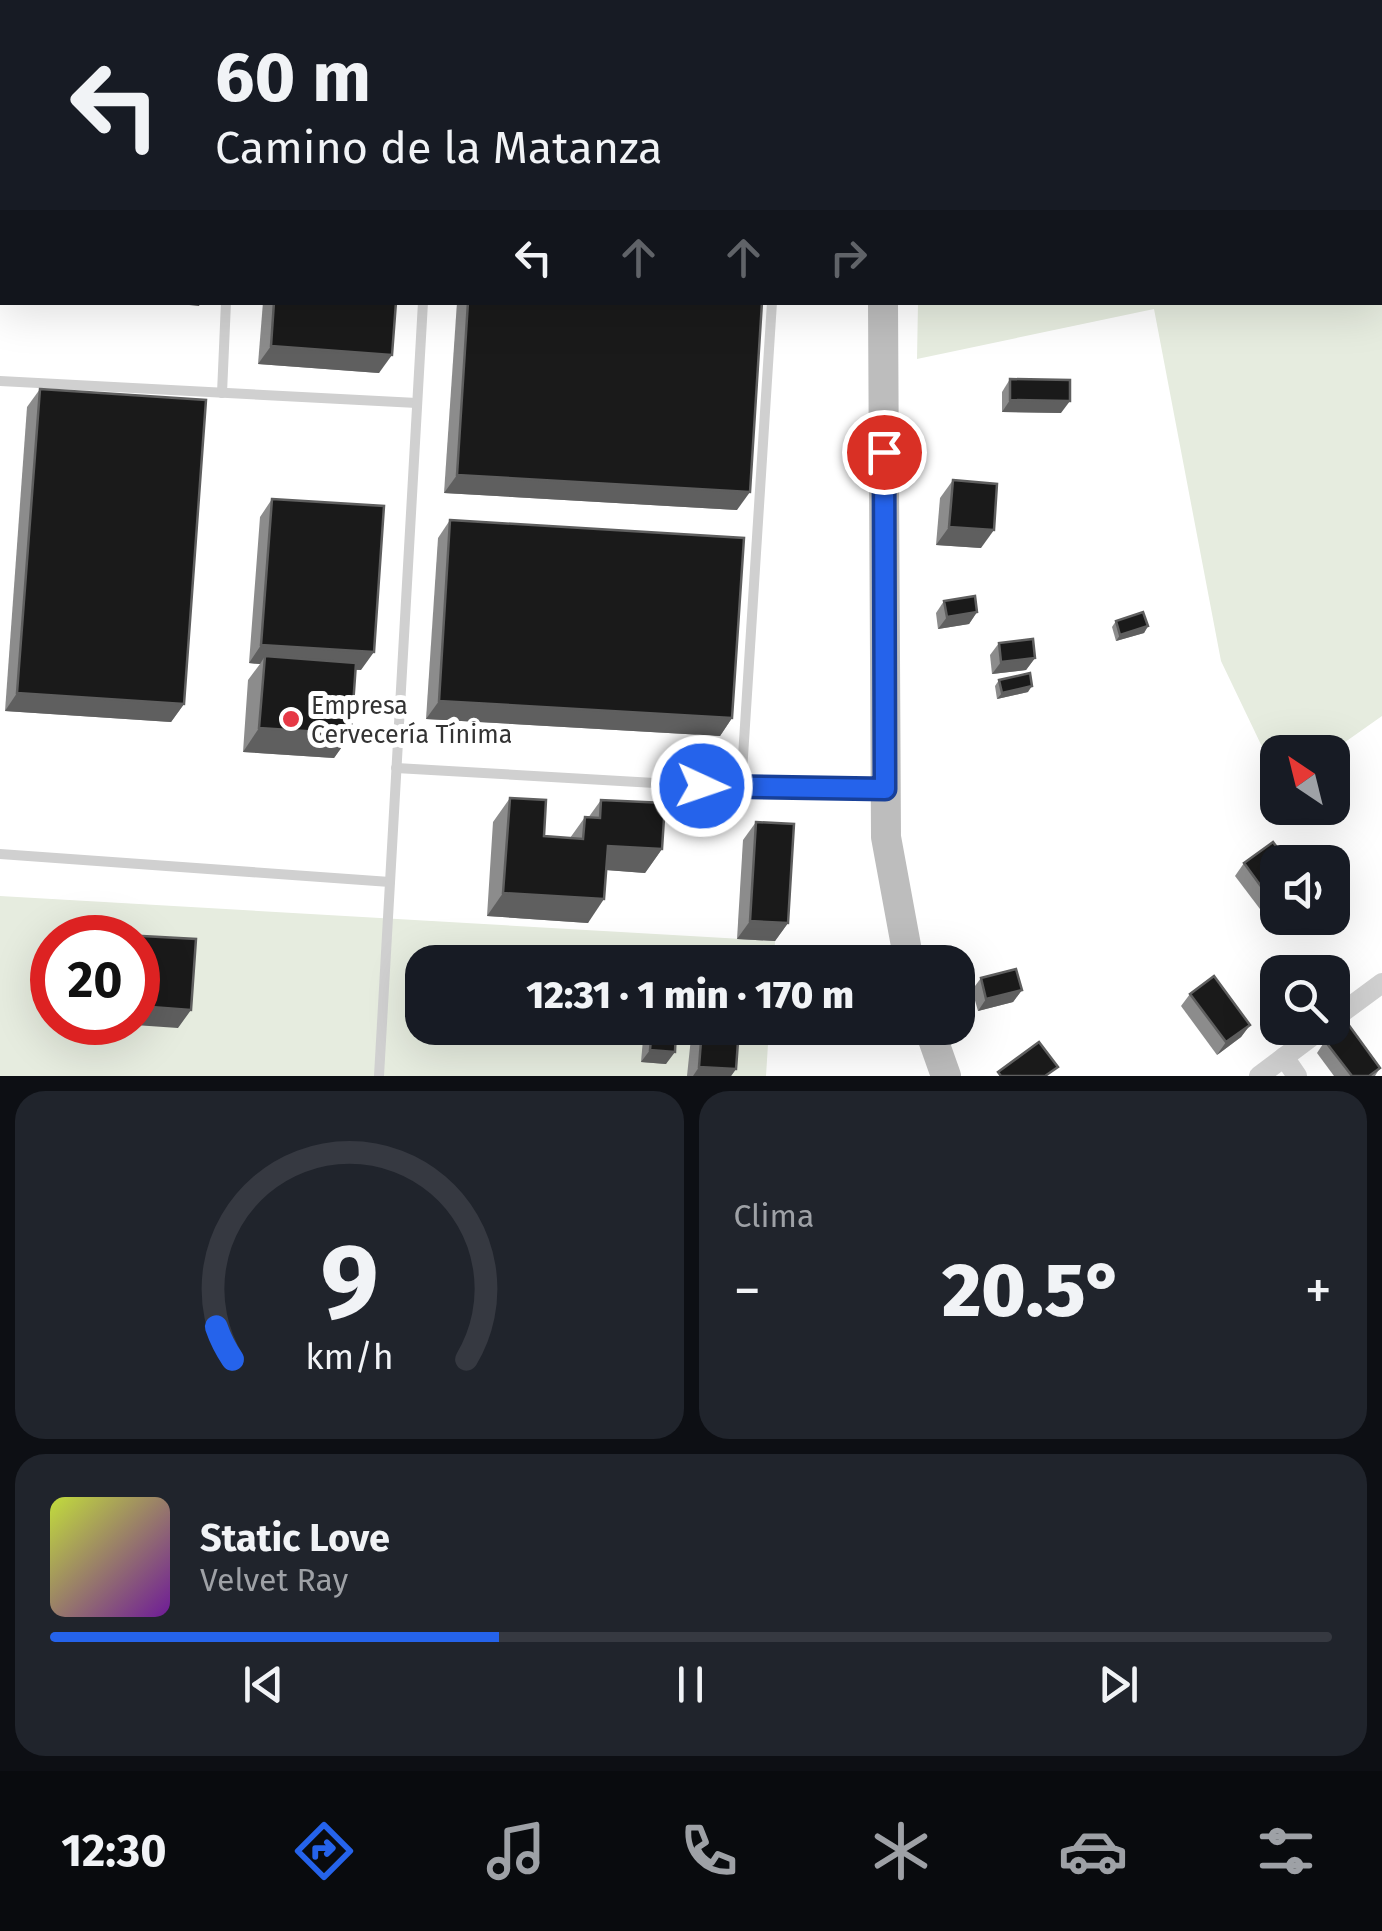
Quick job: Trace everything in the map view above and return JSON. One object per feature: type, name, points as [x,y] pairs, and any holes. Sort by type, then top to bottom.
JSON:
[{"type":"street","points":[[884,305],[886,836],[907,945]]},
{"type":"street","points":[[1350,1007],[1382,983]]},
{"type":"street","points":[[935,1045],[946,1076]]},
{"type":"street","points":[[1259,1076],[1301,1045]]},
{"type":"street","points":[[1284,1058],[1298,1076]]},
{"type":"lane","points":[[222,393],[226,305]]},
{"type":"lane","points":[[378,1076],[423,305]]},
{"type":"lane","points":[[741,788],[772,305]]},
{"type":"lane","points":[[0,381],[417,404]]},
{"type":"lane","points":[[396,768],[741,788],[885,789]]},
{"type":"lane","points":[[0,854],[390,882]]},
{"type":"shaded area","points":[[918,305],[1382,305],[1382,716],[1350,739],[1350,735],[1260,735],[1260,742],[1221,661],[1154,309],[917,359]]},
{"type":"shaded area","points":[[0,896],[775,941],[775,945],[405,945],[405,1045],[768,1045],[766,1076],[0,1076]]},
{"type":"building","points":[[274,305],[396,305],[392,355],[271,346]]},
{"type":"building","points":[[468,305],[762,305],[750,492],[457,475]]},
{"type":"building","points":[[1010,379],[1070,380],[1070,401],[1010,400]]},
{"type":"building","points":[[40,389],[206,400],[184,704],[17,693]]},
{"type":"building","points":[[953,480],[997,484],[994,530],[949,527]]},
{"type":"building","points":[[272,499],[384,506],[374,652],[261,645]]},
{"type":"building","points":[[450,520],[744,538],[732,718],[439,701]]},
{"type":"building","points":[[975,596],[977,612],[947,617],[944,601]]},
{"type":"building","points":[[1143,612],[1148,626],[1120,635],[1116,621]]},
{"type":"building","points":[[1033,639],[1035,658],[1001,662],[999,643]]},
{"type":"building","points":[[265,656],[356,663],[351,734],[259,728]]},
{"type":"building","points":[[1030,673],[1032,686],[1002,693],[999,680]]},
{"type":"building","points":[[510,798],[546,800],[544,836],[583,839],[585,817],[600,818],[601,800],[665,803],[662,849],[608,846],[604,899],[503,893]]},
{"type":"building","points":[[756,822],[794,824],[788,923],[750,921]]},
{"type":"building","points":[[1260,851],[1260,885],[1244,863]]},
{"type":"building","points":[[160,937],[196,939],[191,1010],[160,1008]]},
{"type":"building","points":[[1016,969],[1022,990],[986,999],[981,978]]},
{"type":"building","points":[[1214,976],[1250,1025],[1226,1042],[1190,994]]},
{"type":"building","points":[[1350,1027],[1380,1068],[1369,1076],[1352,1076],[1328,1045],[1350,1045]]},
{"type":"building","points":[[1039,1042],[1058,1067],[1045,1076],[1001,1076],[998,1072]]},
{"type":"building","points":[[650,1045],[675,1045],[675,1052],[650,1050]]},
{"type":"building","points":[[701,1045],[738,1045],[736,1069],[699,1067]]},
{"type":"place","name":"Empresa Cervecería Tínima","points":[[291,719]]},
{"type":"route","points":[[702,786],[885,789],[884,452]]}]
